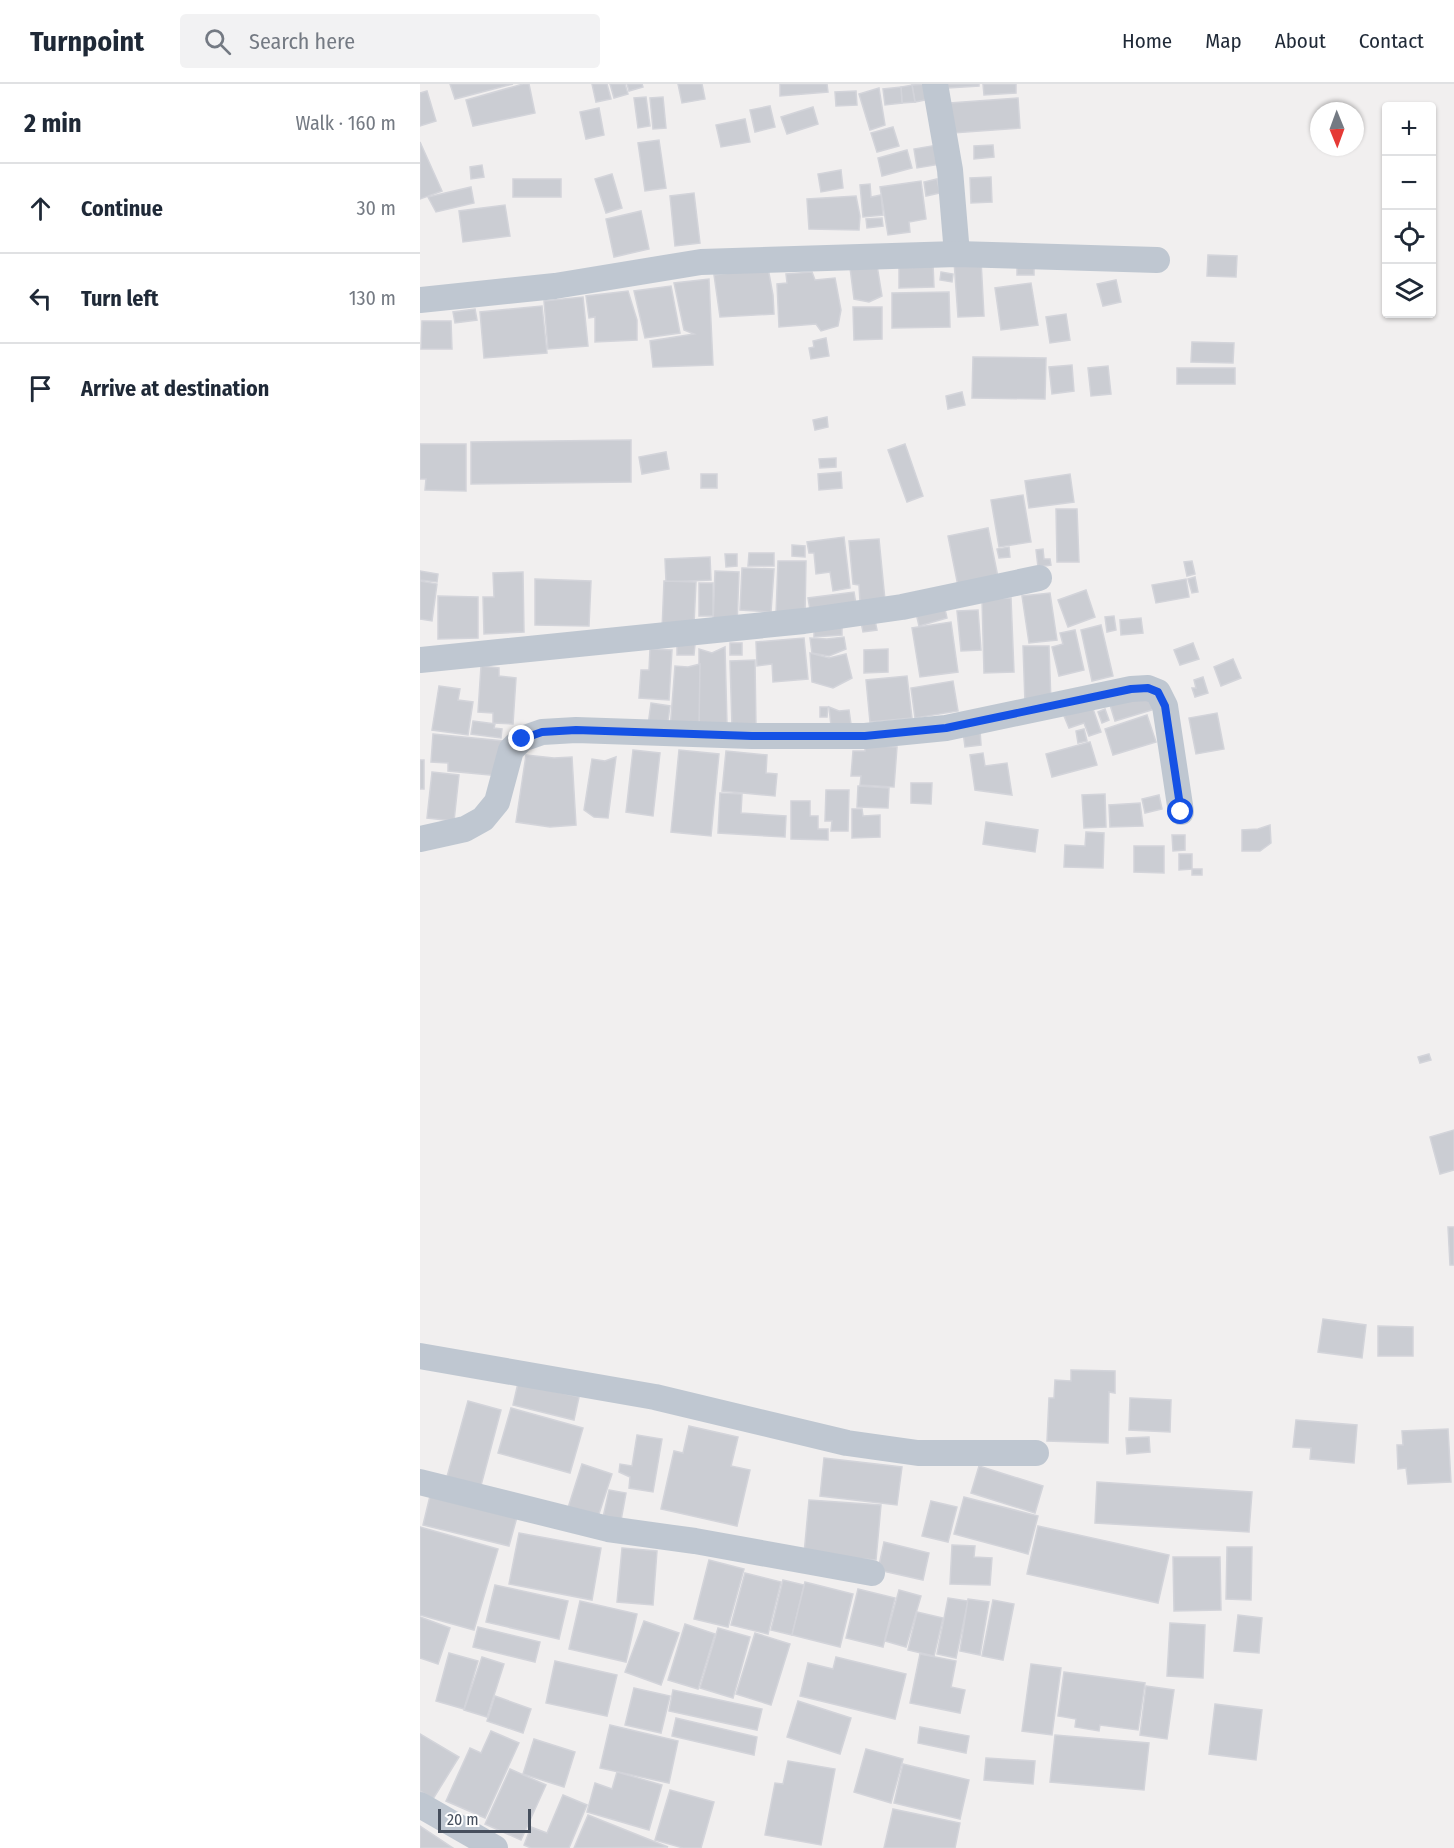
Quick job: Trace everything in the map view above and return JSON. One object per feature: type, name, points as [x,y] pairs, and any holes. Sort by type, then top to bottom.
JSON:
[{"type":"street","points":[[935,84],[950,170],[957,254]]},
{"type":"street","points":[[420,300],[555,285],[701,262],[957,254],[1157,260]]},
{"type":"street","points":[[420,660],[804,621],[902,607],[1039,578]]},
{"type":"street","points":[[420,839],[465,829],[483,819],[496,802],[511,750],[522,739],[542,732],[576,730],[752,736],[865,736],[946,728],[1131,689],[1148,688],[1158,692],[1165,706],[1181,812]]},
{"type":"street","points":[[420,1356],[655,1397],[847,1443],[918,1453],[1036,1453]]},
{"type":"street","points":[[420,1482],[608,1529],[694,1541],[872,1573]]},
{"type":"street","points":[[420,1805],[465,1841],[495,1848]]},
{"type":"building","points":[[450,84],[513,84],[455,99]]},
{"type":"building","points":[[529,84],[535,113],[473,126],[466,100]]},
{"type":"building","points":[[592,84],[607,84],[611,99],[596,102]]},
{"type":"building","points":[[610,84],[625,84],[628,94],[614,98]]},
{"type":"building","points":[[627,84],[642,84],[643,87],[629,91]]},
{"type":"building","points":[[678,84],[702,84],[705,99],[682,103]]},
{"type":"building","points":[[780,84],[827,84],[828,92],[780,96]]},
{"type":"building","points":[[926,84],[930,99],[915,102],[912,85]]},
{"type":"building","points":[[947,84],[979,84],[979,86],[948,88]]},
{"type":"building","points":[[983,84],[1016,84],[1016,93],[984,95]]},
{"type":"building","points":[[912,85],[915,102],[902,103],[901,87]]},
{"type":"building","points":[[901,87],[902,103],[885,105],[883,89]]},
{"type":"building","points":[[879,88],[885,125],[870,130],[859,94]]},
{"type":"building","points":[[427,91],[436,121],[420,126],[420,93]]},
{"type":"building","points":[[856,91],[857,105],[836,106],[835,92]]},
{"type":"building","points":[[646,97],[650,126],[638,128],[634,98]]},
{"type":"building","points":[[663,97],[666,128],[653,129],[650,98]]},
{"type":"building","points":[[1018,98],[1020,128],[953,133],[950,103]]},
{"type":"building","points":[[770,106],[775,127],[755,132],[750,110]]},
{"type":"building","points":[[813,107],[818,124],[787,134],[781,117]]},
{"type":"building","points":[[599,108],[604,135],[586,139],[580,112]]},
{"type":"building","points":[[745,119],[750,142],[721,147],[716,125]]},
{"type":"building","points":[[893,127],[899,146],[877,152],[871,133]]},
{"type":"building","points":[[659,140],[666,188],[645,191],[638,143]]},
{"type":"building","points":[[420,142],[442,191],[420,199]]},
{"type":"building","points":[[943,144],[947,163],[917,168],[914,149]]},
{"type":"building","points":[[993,145],[994,157],[974,159],[974,146]]},
{"type":"building","points":[[907,150],[912,168],[882,176],[878,158]]},
{"type":"building","points":[[482,165],[484,177],[471,179],[470,167]]},
{"type":"building","points":[[841,170],[843,188],[821,192],[818,174]]},
{"type":"building","points":[[612,174],[622,208],[606,213],[595,179]]},
{"type":"building","points":[[991,177],[992,202],[971,203],[970,178]]},
{"type":"building","points":[[513,179],[561,179],[561,197],[513,197]]},
{"type":"building","points":[[937,179],[940,193],[926,196],[924,182]]},
{"type":"building","points":[[921,181],[926,219],[909,222],[910,232],[888,235],[880,187]]},
{"type":"building","points":[[870,184],[871,197],[881,195],[883,215],[863,217],[860,185]]},
{"type":"building","points":[[471,187],[474,203],[436,212],[428,197]]},
{"type":"building","points":[[694,193],[700,243],[675,246],[670,196]]},
{"type":"building","points":[[856,196],[860,216],[859,230],[809,229],[807,199]]},
{"type":"building","points":[[505,205],[510,236],[463,242],[459,211]]},
{"type":"building","points":[[641,211],[649,249],[614,257],[606,219]]},
{"type":"building","points":[[882,218],[883,226],[867,228],[866,219]]},
{"type":"building","points":[[848,252],[875,253],[882,296],[869,302],[854,299]]},
{"type":"building","points":[[1208,255],[1237,256],[1236,277],[1207,276]]},
{"type":"building","points":[[1017,258],[1034,258],[1034,275],[1017,275]]},
{"type":"building","points":[[981,260],[984,316],[958,317],[954,261]]},
{"type":"building","points":[[933,264],[934,287],[899,288],[899,265]]},
{"type":"building","points":[[768,268],[774,314],[720,317],[714,275]]},
{"type":"building","points":[[812,272],[815,280],[835,278],[841,310],[838,326],[821,331],[816,324],[779,327],[777,284],[787,283],[786,274]]},
{"type":"building","points":[[941,272],[953,274],[952,282],[940,280]]},
{"type":"building","points":[[709,279],[713,365],[653,367],[650,341],[694,334],[684,330],[674,283]]},
{"type":"building","points":[[1116,280],[1121,302],[1103,306],[1097,284]]},
{"type":"building","points":[[1031,283],[1038,325],[1001,330],[995,288]]},
{"type":"building","points":[[671,286],[680,333],[645,338],[634,291]]},
{"type":"building","points":[[628,291],[637,320],[637,340],[595,342],[595,317],[589,318],[586,296]]},
{"type":"building","points":[[949,292],[950,327],[892,328],[892,293]]},
{"type":"building","points":[[583,297],[588,346],[548,349],[544,301]]},
{"type":"building","points":[[542,306],[547,353],[484,358],[480,312]]},
{"type":"building","points":[[853,307],[882,307],[882,339],[854,340]]},
{"type":"building","points":[[475,309],[477,320],[455,323],[453,312]]},
{"type":"building","points":[[1066,314],[1070,340],[1050,343],[1046,317]]},
{"type":"building","points":[[422,321],[451,321],[452,349],[421,349]]},
{"type":"building","points":[[826,338],[829,356],[811,359],[809,348],[814,347],[813,341]]},
{"type":"building","points":[[1192,342],[1234,343],[1233,363],[1191,362]]},
{"type":"building","points":[[973,357],[1046,358],[1045,399],[972,398]]},
{"type":"building","points":[[1072,365],[1074,391],[1052,394],[1049,367]]},
{"type":"building","points":[[1108,366],[1111,394],[1091,396],[1088,368]]},
{"type":"building","points":[[1177,368],[1235,368],[1235,384],[1177,384]]},
{"type":"building","points":[[962,392],[965,405],[948,409],[946,396]]},
{"type":"building","points":[[827,417],[828,427],[815,430],[813,420]]},
{"type":"building","points":[[631,440],[631,482],[471,484],[471,442]]},
{"type":"building","points":[[420,444],[466,444],[466,491],[425,490],[426,479],[420,479]]},
{"type":"building","points":[[905,444],[923,496],[907,502],[888,450]]},
{"type":"building","points":[[666,452],[669,469],[642,474],[639,457]]},
{"type":"building","points":[[836,458],[836,467],[820,468],[819,459]]},
{"type":"building","points":[[841,472],[842,488],[819,490],[818,474]]},
{"type":"building","points":[[701,474],[717,474],[717,488],[701,488]]},
{"type":"building","points":[[1070,474],[1074,502],[1029,508],[1025,481]]},
{"type":"building","points":[[1023,495],[1031,542],[999,547],[991,500]]},
{"type":"building","points":[[1056,509],[1077,509],[1079,562],[1057,562]]},
{"type":"building","points":[[988,528],[998,577],[958,586],[948,536]]},
{"type":"building","points":[[844,537],[850,588],[833,591],[830,572],[816,574],[814,553],[809,553],[807,542]]},
{"type":"building","points":[[879,539],[885,600],[860,602],[859,585],[853,584],[849,541]]},
{"type":"building","points":[[792,545],[805,546],[805,557],[792,556]]},
{"type":"building","points":[[1009,547],[1010,557],[999,558],[997,549]]},
{"type":"building","points":[[1043,549],[1044,559],[1050,559],[1051,565],[1038,567],[1036,550]]},
{"type":"building","points":[[749,553],[774,553],[774,566],[748,566]]},
{"type":"building","points":[[725,554],[737,554],[737,566],[726,567]]},
{"type":"building","points":[[710,557],[711,580],[666,582],[665,559]]},
{"type":"building","points":[[778,561],[806,561],[805,615],[776,614]]},
{"type":"building","points":[[1192,561],[1195,574],[1187,576],[1184,562]]},
{"type":"building","points":[[742,568],[774,569],[771,612],[740,610]]},
{"type":"building","points":[[420,571],[438,574],[437,582],[420,580]]},
{"type":"building","points":[[715,571],[739,572],[737,626],[713,625]]},
{"type":"building","points":[[523,572],[524,632],[484,634],[483,597],[494,597],[493,573]]},
{"type":"building","points":[[1195,577],[1198,592],[1192,593],[1188,579]]},
{"type":"building","points":[[535,579],[591,581],[589,626],[535,625]]},
{"type":"building","points":[[1186,579],[1189,597],[1156,603],[1152,585]]},
{"type":"building","points":[[420,581],[437,584],[432,621],[420,619]]},
{"type":"building","points":[[664,581],[696,582],[694,624],[662,630]]},
{"type":"building","points":[[699,583],[713,583],[713,616],[699,616]]},
{"type":"building","points":[[1086,590],[1095,617],[1068,627],[1058,600]]},
{"type":"building","points":[[854,592],[857,610],[811,616],[808,598]]},
{"type":"building","points":[[1050,593],[1057,640],[1029,643],[1022,596]]},
{"type":"building","points":[[438,596],[478,597],[478,638],[438,639]]},
{"type":"building","points":[[1011,598],[1014,672],[984,673],[982,599]]},
{"type":"building","points":[[944,605],[947,618],[919,626],[916,613]]},
{"type":"building","points":[[978,610],[981,650],[961,651],[957,611]]},
{"type":"building","points":[[1114,616],[1116,630],[1107,632],[1105,617]]},
{"type":"building","points":[[1141,618],[1143,633],[1121,635],[1120,620]]},
{"type":"building","points":[[875,620],[877,630],[863,632],[861,622]]},
{"type":"building","points":[[951,622],[958,672],[920,677],[912,628]]},
{"type":"building","points":[[842,625],[842,635],[814,637],[814,627]]},
{"type":"building","points":[[1101,625],[1113,676],[1092,681],[1081,630]]},
{"type":"building","points":[[1075,630],[1084,670],[1059,676],[1052,647],[1063,644],[1060,633]]},
{"type":"building","points":[[844,637],[846,649],[829,656],[812,653],[810,638]]},
{"type":"building","points":[[804,638],[808,679],[773,682],[772,664],[757,666],[756,642]]},
{"type":"building","points":[[730,643],[742,643],[742,655],[730,655]]},
{"type":"building","points":[[1193,643],[1199,659],[1180,665],[1174,650]]},
{"type":"building","points":[[677,644],[695,644],[694,655],[677,655]]},
{"type":"building","points":[[1023,646],[1049,646],[1051,703],[1025,703]]},
{"type":"building","points":[[725,647],[727,724],[699,726],[699,649],[712,653]]},
{"type":"building","points":[[650,649],[672,650],[669,700],[639,698],[641,670],[649,670]]},
{"type":"building","points":[[888,649],[888,672],[864,673],[864,650]]},
{"type":"building","points":[[810,653],[829,658],[846,654],[852,678],[833,688],[812,682]]},
{"type":"building","points":[[1233,659],[1241,678],[1221,686],[1214,667]]},
{"type":"building","points":[[755,660],[756,727],[732,727],[730,661]]},
{"type":"building","points":[[700,664],[699,726],[670,730],[675,666],[688,667]]},
{"type":"building","points":[[481,666],[499,668],[499,676],[516,678],[513,724],[493,723],[493,713],[478,712]]},
{"type":"building","points":[[907,676],[912,718],[870,722],[866,680]]},
{"type":"building","points":[[1203,677],[1208,693],[1195,697],[1192,688],[1196,688],[1194,680]]},
{"type":"building","points":[[953,681],[958,711],[915,718],[911,688]]},
{"type":"building","points":[[439,686],[460,689],[458,700],[473,702],[468,735],[432,730]]},
{"type":"building","points":[[1150,689],[1155,709],[1115,721],[1110,705]]},
{"type":"building","points":[[651,703],[670,706],[667,728],[648,725]]},
{"type":"building","points":[[1092,706],[1101,732],[1089,736],[1084,723],[1069,728],[1064,716]]},
{"type":"building","points":[[820,707],[828,707],[827,717],[820,717]]},
{"type":"building","points":[[829,707],[839,711],[849,710],[851,724],[831,726]]},
{"type":"building","points":[[1105,709],[1109,720],[1102,723],[1098,712]]},
{"type":"building","points":[[1217,713],[1224,749],[1196,754],[1189,718]]},
{"type":"building","points":[[1147,715],[1156,742],[1113,755],[1105,729]]},
{"type":"building","points":[[473,721],[495,724],[494,728],[502,729],[501,738],[471,734]]},
{"type":"building","points":[[1084,729],[1087,741],[1078,743],[1076,731]]},
{"type":"building","points":[[980,730],[981,745],[965,747],[963,732]]},
{"type":"building","points":[[433,734],[504,741],[500,776],[448,771],[448,763],[431,762]]},
{"type":"building","points":[[1090,742],[1097,765],[1052,777],[1046,754]]},
{"type":"building","points":[[865,745],[897,747],[894,787],[860,785],[861,776],[851,776],[853,751],[865,751]]},
{"type":"building","points":[[633,750],[660,753],[653,816],[626,812]]},
{"type":"building","points":[[679,750],[719,754],[711,836],[671,832]]},
{"type":"building","points":[[726,751],[767,755],[766,773],[777,774],[775,796],[722,791]]},
{"type":"building","points":[[983,753],[985,766],[1007,763],[1012,795],[975,790],[970,755]]},
{"type":"building","points":[[526,755],[572,757],[576,825],[550,827],[516,822]]},
{"type":"building","points":[[616,757],[608,818],[594,817],[584,810],[592,759],[605,761]]},
{"type":"building","points":[[420,760],[424,760],[424,789],[420,789]]},
{"type":"building","points":[[432,772],[459,775],[454,821],[427,818]]},
{"type":"building","points":[[911,783],[932,783],[931,804],[911,803]]},
{"type":"building","points":[[858,786],[889,788],[888,808],[857,807]]},
{"type":"building","points":[[826,790],[849,790],[848,831],[831,831],[832,821],[825,821]]},
{"type":"building","points":[[720,793],[742,794],[741,813],[786,816],[785,837],[718,833]]},
{"type":"building","points":[[1105,794],[1106,827],[1084,828],[1082,795]]},
{"type":"building","points":[[1159,795],[1162,809],[1145,813],[1142,799]]},
{"type":"building","points":[[791,801],[810,801],[810,816],[818,816],[818,829],[828,829],[828,840],[791,839]]},
{"type":"building","points":[[1140,803],[1143,826],[1110,827],[1109,805]]},
{"type":"building","points":[[852,809],[862,809],[863,816],[880,815],[880,837],[852,838]]},
{"type":"building","points":[[986,822],[1038,830],[1035,852],[983,844]]},
{"type":"building","points":[[1270,825],[1271,843],[1260,851],[1242,851],[1242,830],[1258,829]]},
{"type":"building","points":[[1086,832],[1104,833],[1103,868],[1064,867],[1065,845],[1085,846]]},
{"type":"building","points":[[1172,835],[1185,835],[1185,850],[1173,851]]},
{"type":"building","points":[[1134,846],[1164,846],[1164,873],[1134,872]]},
{"type":"building","points":[[1179,854],[1192,854],[1192,869],[1179,870]]},
{"type":"building","points":[[1192,869],[1202,869],[1202,875],[1192,875]]},
{"type":"building","points":[[1429,1054],[1431,1060],[1420,1063],[1418,1057]]},
{"type":"building","points":[[1454,1130],[1454,1170],[1440,1174],[1430,1137]]},
{"type":"building","points":[[1448,1227],[1454,1227],[1454,1265],[1450,1265]]},
{"type":"building","points":[[1323,1319],[1366,1325],[1362,1358],[1318,1352]]},
{"type":"building","points":[[1378,1326],[1413,1327],[1413,1356],[1378,1356]]},
{"type":"building","points":[[1071,1370],[1115,1371],[1115,1393],[1109,1392],[1108,1443],[1047,1441],[1049,1398],[1054,1398],[1055,1380],[1071,1381]]},
{"type":"building","points":[[518,1383],[579,1397],[574,1420],[513,1405]]},
{"type":"building","points":[[1130,1398],[1171,1400],[1170,1432],[1129,1430]]},
{"type":"building","points":[[468,1401],[501,1410],[479,1493],[445,1484]]},
{"type":"building","points":[[511,1408],[583,1428],[570,1473],[498,1453]]},
{"type":"building","points":[[1296,1420],[1357,1425],[1354,1463],[1310,1459],[1311,1448],[1293,1447]]},
{"type":"building","points":[[689,1426],[738,1437],[731,1466],[750,1470],[737,1526],[661,1509],[674,1451],[683,1453]]},
{"type":"building","points":[[1448,1429],[1451,1482],[1408,1484],[1406,1468],[1398,1469],[1397,1445],[1403,1445],[1402,1431]]},
{"type":"building","points":[[637,1435],[662,1439],[653,1492],[629,1488],[630,1477],[619,1472],[620,1464],[632,1466]]},
{"type":"building","points":[[1149,1437],[1150,1452],[1127,1454],[1126,1438]]},
{"type":"building","points":[[824,1458],[902,1467],[897,1505],[820,1496]]},
{"type":"building","points":[[582,1464],[612,1474],[597,1520],[567,1511]]},
{"type":"building","points":[[979,1466],[1043,1486],[1035,1513],[971,1493]]},
{"type":"building","points":[[1097,1482],[1252,1492],[1249,1532],[1095,1523]]},
{"type":"building","points":[[609,1490],[626,1493],[620,1526],[602,1522]]},
{"type":"building","points":[[430,1496],[517,1517],[509,1546],[423,1525]]},
{"type":"building","points":[[964,1497],[1038,1516],[1028,1554],[954,1534]]},
{"type":"building","points":[[809,1500],[881,1505],[876,1560],[804,1554]]},
{"type":"building","points":[[931,1501],[957,1507],[948,1542],[922,1536]]},
{"type":"building","points":[[1038,1526],[1169,1555],[1158,1603],[1027,1574]]},
{"type":"building","points":[[420,1527],[498,1549],[474,1630],[420,1615]]},
{"type":"building","points":[[519,1533],[601,1548],[592,1600],[509,1584]]},
{"type":"building","points":[[884,1542],[929,1553],[923,1580],[878,1570]]},
{"type":"building","points":[[952,1545],[975,1546],[974,1557],[992,1558],[990,1585],[950,1584]]},
{"type":"building","points":[[1227,1547],[1252,1547],[1251,1600],[1226,1599]]},
{"type":"building","points":[[622,1548],[657,1551],[653,1605],[617,1602]]},
{"type":"building","points":[[1173,1557],[1220,1557],[1221,1610],[1174,1611]]},
{"type":"building","points":[[709,1560],[744,1569],[728,1627],[694,1619]]},
{"type":"building","points":[[745,1573],[781,1582],[768,1634],[731,1625]]},
{"type":"building","points":[[783,1580],[804,1585],[792,1635],[771,1630]]},
{"type":"building","points":[[805,1582],[853,1594],[840,1647],[792,1635]]},
{"type":"building","points":[[495,1585],[568,1601],[559,1639],[486,1622]]},
{"type":"building","points":[[858,1589],[895,1598],[883,1647],[846,1638]]},
{"type":"building","points":[[899,1590],[921,1596],[906,1647],[885,1641]]},
{"type":"building","points":[[948,1598],[968,1601],[956,1658],[937,1654]]},
{"type":"building","points":[[968,1599],[989,1602],[980,1655],[960,1651]]},
{"type":"building","points":[[993,1600],[1014,1604],[1003,1660],[982,1656]]},
{"type":"building","points":[[580,1601],[637,1614],[626,1662],[569,1649]]},
{"type":"building","points":[[917,1612],[943,1618],[934,1656],[908,1650]]},
{"type":"building","points":[[1238,1615],[1262,1618],[1259,1653],[1234,1651]]},
{"type":"building","points":[[420,1617],[450,1628],[438,1664],[420,1658]]},
{"type":"building","points":[[644,1621],[679,1633],[661,1685],[625,1672]]},
{"type":"building","points":[[1170,1623],[1205,1625],[1203,1678],[1167,1676]]},
{"type":"building","points":[[685,1624],[715,1634],[698,1689],[668,1680]]},
{"type":"building","points":[[478,1627],[540,1642],[535,1662],[473,1647]]},
{"type":"building","points":[[718,1628],[750,1637],[733,1698],[700,1688]]},
{"type":"building","points":[[755,1633],[790,1644],[771,1705],[736,1694]]},
{"type":"building","points":[[449,1653],[478,1661],[464,1709],[436,1701]]},
{"type":"building","points":[[920,1654],[956,1661],[951,1687],[965,1690],[960,1713],[910,1703]]},
{"type":"building","points":[[482,1657],[504,1664],[487,1717],[464,1710]]},
{"type":"building","points":[[836,1657],[906,1674],[895,1719],[800,1696],[808,1663],[833,1669]]},
{"type":"building","points":[[555,1661],[617,1675],[607,1716],[546,1703]]},
{"type":"building","points":[[1031,1664],[1061,1668],[1052,1735],[1022,1731]]},
{"type":"building","points":[[1064,1672],[1145,1683],[1138,1730],[1100,1725],[1099,1731],[1075,1727],[1076,1719],[1058,1716]]},
{"type":"building","points":[[1146,1686],[1174,1690],[1167,1739],[1140,1735]]},
{"type":"building","points":[[634,1688],[670,1696],[661,1733],[625,1725]]},
{"type":"building","points":[[673,1690],[762,1709],[757,1730],[669,1711]]},
{"type":"building","points":[[495,1696],[531,1709],[523,1733],[487,1721]]},
{"type":"building","points":[[798,1701],[851,1718],[840,1754],[787,1737]]},
{"type":"building","points":[[1215,1704],[1262,1710],[1256,1760],[1209,1754]]},
{"type":"building","points":[[676,1718],[757,1737],[754,1755],[672,1736]]},
{"type":"building","points":[[610,1725],[678,1741],[669,1783],[600,1768]]},
{"type":"building","points":[[920,1727],[969,1736],[966,1753],[918,1743]]},
{"type":"building","points":[[491,1731],[519,1743],[485,1818],[446,1801],[470,1748],[481,1753]]},
{"type":"building","points":[[420,1734],[459,1757],[433,1799],[420,1791]]},
{"type":"building","points":[[1055,1735],[1149,1743],[1144,1790],[1050,1782]]},
{"type":"building","points":[[534,1739],[575,1752],[564,1787],[523,1774]]},
{"type":"building","points":[[866,1749],[903,1759],[891,1803],[854,1792]]},
{"type":"building","points":[[986,1758],[1035,1761],[1033,1784],[984,1780]]},
{"type":"building","points":[[788,1761],[835,1769],[821,1845],[765,1835],[775,1783],[783,1784]]},
{"type":"building","points":[[903,1764],[969,1780],[960,1819],[894,1803]]},
{"type":"building","points":[[510,1769],[546,1785],[521,1840],[485,1824]]},
{"type":"building","points":[[617,1772],[662,1785],[649,1830],[587,1812],[595,1783],[612,1789]]},
{"type":"building","points":[[670,1790],[714,1802],[701,1848],[683,1848],[655,1840]]},
{"type":"building","points":[[563,1795],[587,1805],[569,1848],[531,1848],[524,1845],[531,1827],[547,1833]]},
{"type":"building","points":[[893,1809],[960,1823],[955,1848],[884,1848]]},
{"type":"building","points":[[588,1815],[668,1847],[574,1848]]},
{"type":"building","points":[[420,1826],[453,1848],[420,1848]]},
{"type":"route","points":[[522,739],[542,732],[576,730],[752,736],[865,736],[946,728],[1131,689],[1148,688],[1158,692],[1165,706],[1181,812]]}]
